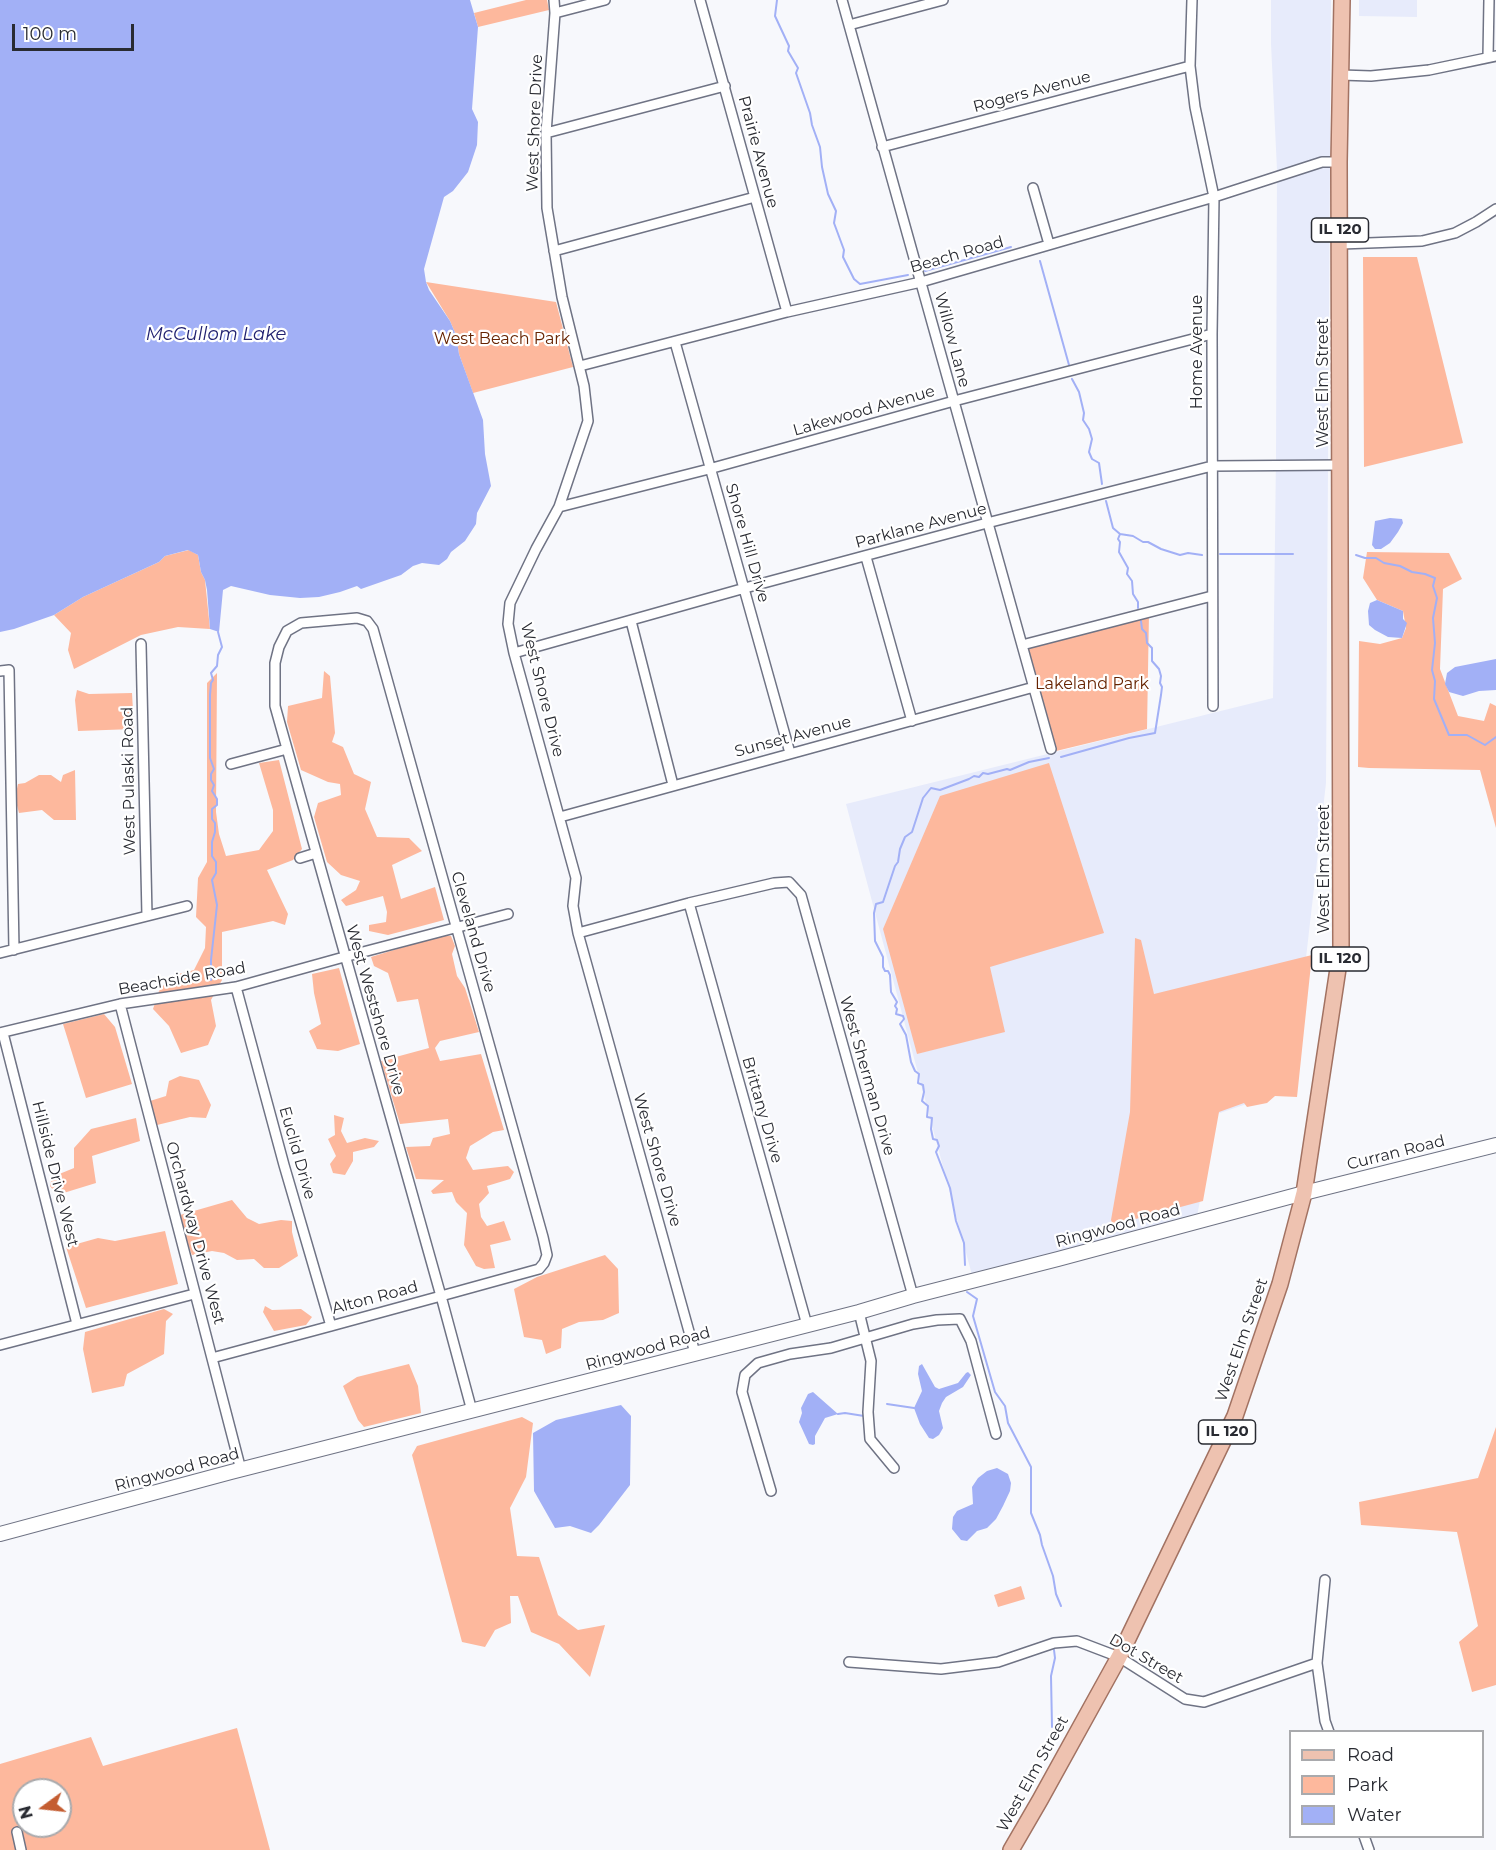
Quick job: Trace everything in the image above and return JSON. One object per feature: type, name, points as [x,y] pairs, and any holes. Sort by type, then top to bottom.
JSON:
[{"type":"main road","name":"West Elm Street","points":[[1011,1850],[1119,1657],[1235,1416],[1280,1284],[1304,1193],[1341,949],[1339,162],[1342,0]]},
{"type":"street","name":"West Shore Drive","points":[[554,0],[546,133],[547,208],[562,297],[584,386],[588,421],[559,507],[510,603],[508,624],[576,878],[573,906],[578,933],[695,1353]]},
{"type":"street","points":[[555,13],[605,0]]},
{"type":"street","name":"Prairie Avenue","points":[[700,0],[787,312]]},
{"type":"street","name":"Willow Lane","points":[[842,0],[1051,749]]},
{"type":"street","points":[[849,25],[944,0]]},
{"type":"street","name":"Home Avenue","points":[[1191,0],[1190,66],[1195,106],[1214,197],[1212,334],[1214,706]]},
{"type":"street","points":[[1341,75],[1371,76],[1429,70],[1492,57],[1489,0]]},
{"type":"street","name":"Rogers Avenue","points":[[882,147],[1190,66]]},
{"type":"street","points":[[546,133],[725,86]]},
{"type":"street","name":"Beach Road","points":[[580,366],[787,312],[921,282],[1214,197],[1322,162],[1339,162]]},
{"type":"street","points":[[1033,188],[1049,244]]},
{"type":"street","points":[[554,251],[755,197]]},
{"type":"street","points":[[1341,244],[1422,241],[1455,233],[1496,209]]},
{"type":"street","name":"Lakewood Avenue","points":[[559,507],[1212,334]]},
{"type":"street","name":"Shore Hill Drive","points":[[675,342],[790,753]]},
{"type":"street","name":"Parklane Avenue","points":[[514,653],[987,523],[1212,466],[1341,465]]},
{"type":"street","points":[[866,556],[912,721]]},
{"type":"street","points":[[1022,645],[1212,596]]},
{"type":"street","name":"West Westshore Drive","points":[[357,618],[301,623],[287,631],[279,646],[275,663],[275,706],[472,1412]]},
{"type":"street","name":"Cleveland Drive","points":[[357,618],[367,621],[373,629],[543,1237],[547,1255],[544,1263]]},
{"type":"street","points":[[631,621],[673,786]]},
{"type":"street","name":"West Pulaski Road","points":[[141,644],[147,916]]},
{"type":"street","points":[[4,670],[14,950]]},
{"type":"street","name":"Sunset Avenue","points":[[560,817],[1034,687]]},
{"type":"street","points":[[231,764],[287,749]]},
{"type":"street","points":[[300,858],[316,853]]},
{"type":"street","name":"West Sherman Drive","points":[[689,903],[774,882],[789,882],[801,896],[913,1296]]},
{"type":"street","points":[[578,933],[689,903]]},
{"type":"street","name":"Brittany Drive","points":[[689,903],[807,1325]]},
{"type":"street","points":[[0,954],[187,906]]},
{"type":"street","name":"Beachside Road","points":[[2,1033],[120,1004],[236,987],[508,914]]},
{"type":"street","name":"Euclid Drive","points":[[236,987],[284,1165],[331,1326]]},
{"type":"street","name":"Orchardway Drive West","points":[[120,1004],[241,1470]]},
{"type":"street","name":"Hillside Drive West","points":[[2,1033],[77,1324]]},
{"type":"street","name":"Curran Road","points":[[1304,1193],[1496,1145]]},
{"type":"street","name":"Ringwood Road","points":[[0,1534],[859,1312],[1304,1193]]},
{"type":"street","name":"Alton Road","points":[[212,1358],[539,1269],[544,1263]]},
{"type":"street","points":[[0,1345],[194,1294]]},
{"type":"street","points":[[859,1312],[871,1361],[867,1412],[870,1439],[894,1468]]},
{"type":"street","points":[[771,1491],[742,1392],[745,1375],[758,1363],[790,1354],[831,1348],[913,1324],[960,1319],[970,1341],[996,1434]]},
{"type":"street","points":[[1325,1580],[1317,1663],[1325,1721],[1329,1730]]},
{"type":"street","name":"Dot Street","points":[[849,1662],[941,1670],[998,1662],[1054,1643],[1068,1641],[1084,1643],[1119,1657],[1185,1699],[1204,1702],[1317,1663]]},
{"type":"shaded area","points":[[1271,0],[1331,0],[1326,783],[1291,1089],[1217,1114],[1197,1216],[972,1275],[846,804],[1273,698],[1277,170]]},
{"type":"shaded area","points":[[1359,0],[1417,0],[1417,17],[1359,16]]},
{"type":"green space","points":[[526,0],[547,0],[549,10],[478,27],[474,13]]},
{"type":"green space","points":[[1363,257],[1417,257],[1463,443],[1364,467]]},
{"type":"green space","name":"West Beach Park","points":[[426,282],[556,302],[573,367],[473,393],[459,354],[456,335]]},
{"type":"green space","points":[[189,550],[198,555],[205,580],[210,629],[178,627],[141,635],[74,669],[68,650],[71,633],[54,615],[83,597],[159,562],[165,556]]},
{"type":"green space","points":[[1367,552],[1449,553],[1462,579],[1443,589],[1440,669],[1458,716],[1484,721],[1490,703],[1496,706],[1496,828],[1480,770],[1358,767],[1359,641],[1380,644],[1402,638],[1406,628],[1403,611],[1377,600],[1363,578]]},
{"type":"green space","name":"Lakeland Park","points":[[1149,613],[1147,729],[1052,752],[1022,645]]},
{"type":"green space","points":[[324,671],[330,676],[335,733],[332,742],[343,747],[354,774],[371,782],[365,809],[377,837],[409,838],[422,851],[392,865],[401,899],[435,887],[444,920],[388,935],[369,931],[369,925],[386,922],[387,912],[383,896],[346,906],[341,900],[356,890],[360,881],[341,875],[327,862],[314,817],[318,803],[341,795],[340,784],[328,782],[301,770],[287,722],[288,706],[322,698]]},
{"type":"green space","points":[[217,673],[216,812],[219,834],[226,856],[259,850],[273,831],[273,810],[259,763],[279,760],[302,849],[293,860],[267,870],[288,914],[285,925],[273,921],[222,932],[222,980],[211,1000],[216,1026],[208,1045],[181,1053],[169,1026],[153,1009],[159,991],[171,976],[194,970],[205,948],[206,927],[196,917],[198,878],[207,862],[207,683]]},
{"type":"green space","points":[[77,690],[89,694],[132,693],[134,729],[78,731],[75,700]]},
{"type":"green space","points":[[1049,763],[1104,933],[990,967],[1005,1032],[917,1054],[883,929],[940,796]]},
{"type":"green space","points":[[75,770],[76,820],[54,820],[42,810],[19,813],[15,798],[18,784],[25,783],[39,775],[51,775],[61,782],[63,775]]},
{"type":"green space","points":[[443,935],[451,936],[455,946],[452,954],[457,976],[465,988],[479,1032],[440,1041],[435,1048],[440,1061],[481,1054],[504,1130],[493,1132],[470,1146],[466,1158],[473,1170],[508,1166],[514,1172],[510,1179],[487,1186],[489,1193],[479,1204],[481,1217],[487,1226],[504,1221],[511,1240],[490,1245],[495,1268],[484,1269],[476,1266],[464,1245],[467,1213],[456,1202],[452,1192],[433,1194],[431,1191],[444,1180],[416,1179],[406,1147],[430,1146],[433,1138],[450,1134],[448,1119],[400,1124],[381,1061],[429,1048],[418,999],[397,1002],[388,973],[374,966],[371,957]]},
{"type":"green space","points":[[1135,938],[1141,940],[1154,994],[1312,955],[1297,1097],[1275,1096],[1267,1103],[1247,1107],[1244,1103],[1219,1112],[1203,1201],[1113,1225],[1111,1220],[1130,1112]]},
{"type":"green space","points":[[339,968],[360,1044],[338,1051],[317,1049],[309,1031],[321,1024],[312,974]]},
{"type":"green space","points":[[104,1014],[115,1027],[132,1084],[86,1098],[63,1024]]},
{"type":"green space","points":[[180,1076],[199,1080],[211,1105],[206,1118],[190,1117],[157,1125],[152,1115],[150,1101],[166,1096],[169,1081]]},
{"type":"green space","points":[[334,1115],[344,1118],[341,1131],[347,1143],[365,1138],[379,1141],[374,1147],[353,1152],[353,1161],[345,1175],[333,1173],[330,1164],[336,1156],[328,1139],[335,1135]]},
{"type":"green space","points":[[136,1118],[140,1141],[92,1156],[96,1183],[57,1195],[50,1186],[52,1177],[74,1168],[74,1148],[91,1129]]},
{"type":"green space","points":[[232,1200],[247,1218],[259,1224],[281,1220],[292,1221],[292,1232],[298,1256],[279,1268],[264,1268],[254,1259],[237,1260],[224,1253],[212,1251],[192,1255],[180,1215]]},
{"type":"green space","points":[[165,1231],[178,1284],[86,1308],[66,1247],[98,1238],[115,1241]]},
{"type":"green space","points":[[605,1255],[618,1269],[619,1313],[603,1320],[579,1322],[562,1329],[561,1348],[546,1354],[542,1340],[524,1337],[514,1289],[537,1277]]},
{"type":"green space","points":[[265,1306],[272,1310],[301,1309],[312,1317],[306,1325],[274,1331],[263,1312]]},
{"type":"green space","points":[[164,1309],[173,1314],[166,1321],[164,1354],[127,1374],[124,1386],[92,1393],[83,1349],[85,1332]]},
{"type":"green space","points":[[409,1364],[418,1386],[421,1413],[364,1427],[358,1420],[343,1386],[357,1377]]},
{"type":"green space","points":[[522,1417],[533,1423],[526,1477],[510,1508],[517,1556],[539,1557],[558,1615],[578,1630],[605,1625],[590,1677],[559,1644],[531,1632],[518,1596],[510,1596],[511,1623],[495,1630],[485,1647],[462,1642],[412,1455],[417,1446]]},
{"type":"green space","points":[[1496,1427],[1496,1685],[1472,1692],[1459,1642],[1478,1626],[1457,1532],[1361,1525],[1359,1502],[1478,1478]]},
{"type":"green space","points":[[1021,1586],[1025,1599],[998,1607],[994,1595]]},
{"type":"green space","points":[[237,1728],[270,1850],[0,1850],[0,1764],[91,1737],[103,1766]]},
{"type":"water","name":"McCullom Lake","points":[[0,0],[470,0],[478,27],[472,109],[478,122],[477,145],[468,172],[453,191],[444,197],[424,269],[429,290],[450,321],[456,335],[459,354],[483,420],[485,454],[491,486],[477,513],[476,524],[465,541],[451,552],[447,559],[439,565],[422,563],[413,566],[401,575],[361,589],[357,586],[319,597],[270,595],[231,586],[223,590],[219,632],[210,629],[207,590],[198,555],[188,550],[165,556],[159,562],[83,597],[54,615],[0,632]]},
{"type":"water","points":[[1390,518],[1402,519],[1403,523],[1390,543],[1381,549],[1375,549],[1372,545],[1375,521]]},
{"type":"water","points":[[1377,600],[1403,611],[1403,619],[1407,623],[1402,638],[1388,637],[1369,625],[1370,603]]},
{"type":"water","points":[[1496,659],[1496,690],[1479,691],[1463,696],[1449,692],[1445,684],[1447,673],[1455,667]]},
{"type":"water","points":[[922,1364],[935,1387],[939,1389],[958,1383],[968,1372],[971,1375],[963,1387],[946,1397],[942,1403],[939,1411],[943,1428],[933,1439],[929,1438],[920,1424],[914,1408],[922,1391],[918,1374],[919,1366]]},
{"type":"water","points":[[813,1392],[838,1414],[825,1418],[815,1436],[813,1445],[809,1444],[799,1422],[801,1408],[808,1394]]},
{"type":"water","points":[[621,1405],[631,1416],[630,1485],[591,1533],[570,1526],[555,1528],[534,1491],[533,1433],[556,1420]]},
{"type":"water","points":[[997,1468],[1008,1474],[1011,1483],[1003,1506],[996,1519],[987,1528],[977,1531],[967,1541],[961,1540],[952,1529],[953,1517],[957,1511],[973,1504],[972,1487],[978,1478],[987,1471]]},
{"type":"waterway","points":[[777,0],[775,16],[789,46],[788,51],[798,68],[796,73],[820,147],[828,194],[836,211],[834,223],[844,250],[843,257],[854,279],[860,284],[908,275]]},
{"type":"waterway","points":[[925,271],[1011,247]]},
{"type":"waterway","points":[[1040,261],[1069,365]]},
{"type":"waterway","points":[[1072,379],[1079,392],[1084,413],[1083,420],[1092,439],[1089,452],[1092,459],[1099,463],[1102,484]]},
{"type":"waterway","points":[[1106,501],[1113,528],[1120,534],[1133,536],[1143,542],[1180,555],[1188,553],[1202,555]]},
{"type":"waterway","points":[[1120,534],[1119,552],[1128,568],[1127,574],[1132,581],[1133,594],[1138,602],[1138,608]]},
{"type":"waterway","points":[[1220,554],[1293,554]]},
{"type":"waterway","points":[[1356,555],[1376,558],[1384,563],[1435,578],[1433,586],[1437,598],[1433,618],[1435,643],[1432,670],[1435,681],[1434,699],[1449,735],[1467,735],[1485,745],[1496,737]]},
{"type":"waterway","points":[[1061,757],[1155,733],[1162,687],[1161,676],[1159,669],[1152,661],[1152,648],[1147,643],[1141,621]]},
{"type":"waterway","points":[[211,980],[217,905],[212,880],[216,873],[216,862],[212,856],[215,832],[212,809],[217,805],[217,799],[212,791],[214,785],[211,780],[214,769],[210,758],[210,695],[213,680],[211,673],[217,666],[218,655],[222,647],[218,632]]},
{"type":"waterway","points":[[965,1265],[964,1243],[956,1221],[950,1188],[936,1152],[939,1146],[937,1140],[933,1139],[932,1118],[927,1117],[928,1106],[922,1101],[923,1085],[918,1083],[919,1074],[911,1062],[906,1035],[900,1024],[904,1019],[903,1016],[896,1014],[897,1002],[891,992],[890,975],[883,967],[883,957],[875,941],[874,913],[876,904],[883,902],[905,837],[912,832],[923,798],[931,788],[940,790],[974,776],[979,777],[983,773],[1010,770],[1029,762],[1049,758]]},
{"type":"waterway","points":[[967,1292],[977,1299],[973,1316],[995,1392],[1005,1406],[1008,1423],[1031,1467],[1031,1513],[1040,1535],[1061,1606]]},
{"type":"waterway","points":[[887,1404],[914,1408]]},
{"type":"waterway","points":[[838,1414],[864,1416]]},
{"type":"waterway","points":[[1052,1727],[1051,1676],[1055,1658],[1054,1650]]}]
